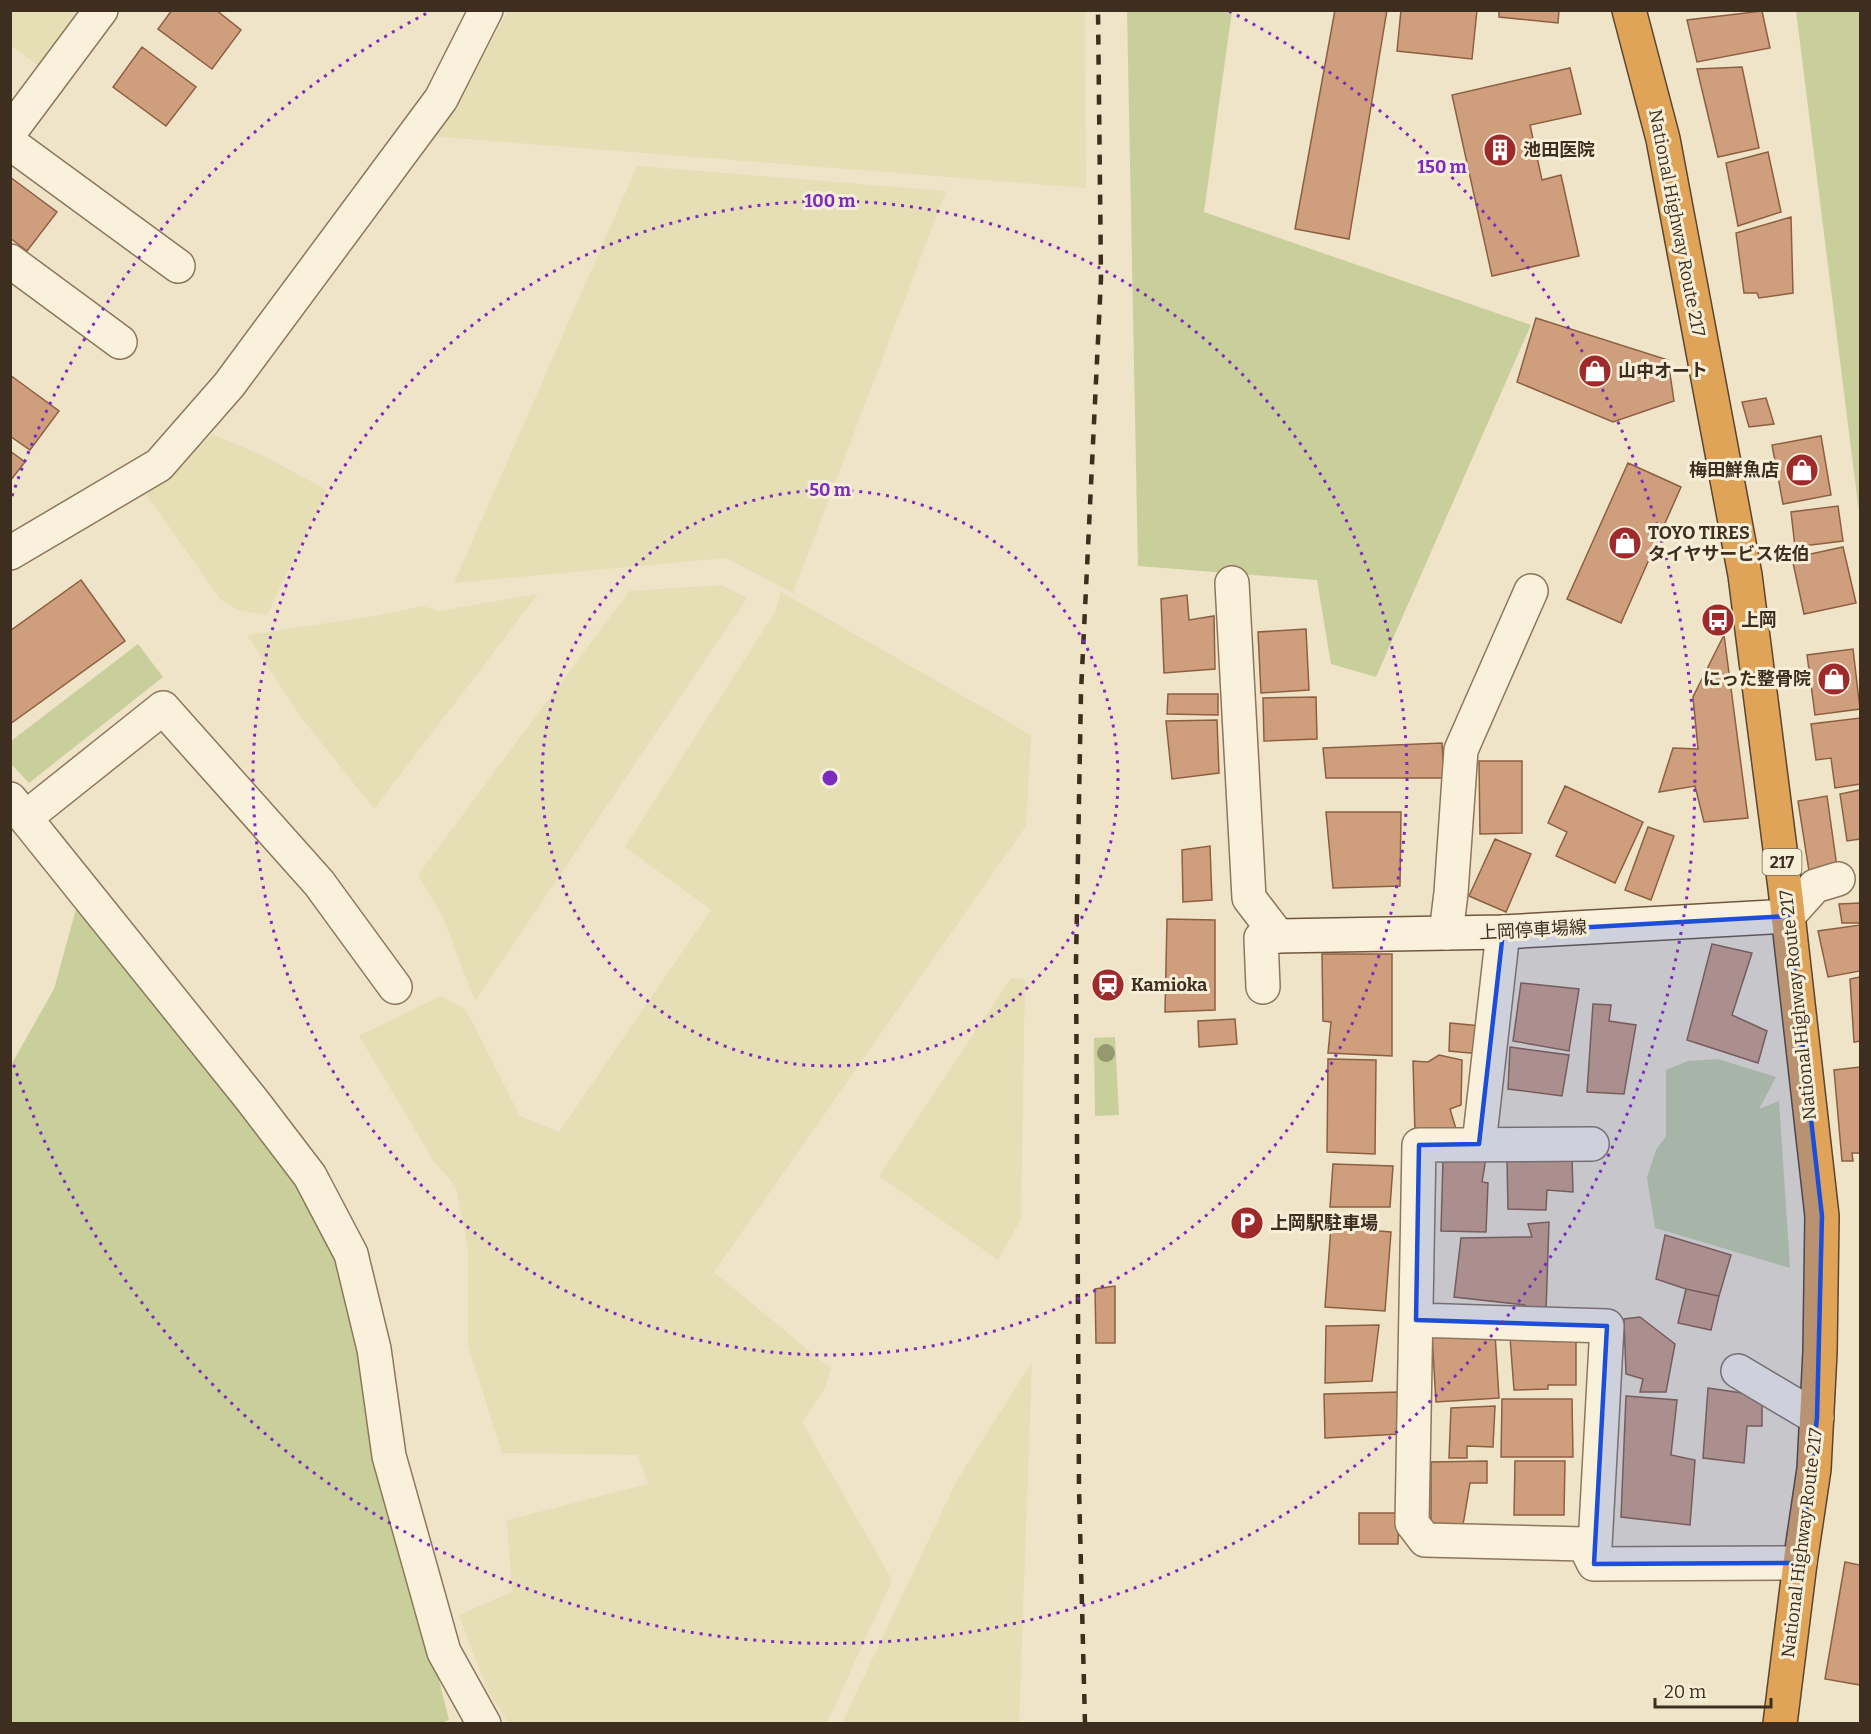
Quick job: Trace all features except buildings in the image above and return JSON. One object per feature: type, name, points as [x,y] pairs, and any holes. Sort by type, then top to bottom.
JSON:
[{"type":"highway","name":"National Highway Route 217","points":[[1629,10],[1663,139],[1746,575],[1822,1216],[1820,1352],[1814,1469],[1780,1724]]},
{"type":"street","points":[[10,132],[101,10]]},
{"type":"street","points":[[10,553],[159,465],[229,385],[441,99],[486,10]]},
{"type":"street","points":[[10,143],[178,266]]},
{"type":"street","points":[[10,261],[120,342]]},
{"type":"street","points":[[1232,583],[1249,898],[1278,936]]},
{"type":"street","points":[[1446,933],[1461,750],[1531,591]]},
{"type":"street","points":[[395,987],[319,883],[163,708],[18,808],[252,1100],[310,1176],[351,1254],[374,1349],[390,1456],[444,1652],[484,1724]]},
{"type":"street","points":[[1788,916],[1815,886],[1838,879]]},
{"type":"street","name":"上岡停車場線","points":[[1278,936],[1503,932],[1788,916]]},
{"type":"street","points":[[1479,1144],[1503,932]]},
{"type":"street","points":[[1263,987],[1261,938],[1278,936]]},
{"type":"street","points":[[1592,1144],[1419,1145],[1412,1523],[1425,1540],[1584,1544],[1594,1564]]},
{"type":"street","points":[[1416,1320],[1607,1326],[1594,1564]]},
{"type":"street","points":[[1738,1371],[1817,1418]]},
{"type":"street","points":[[1594,1564],[1800,1563]]},
{"type":"highlighted area","points":[[1788,916],[1822,1216],[1817,1418],[1800,1563],[1594,1564],[1607,1326],[1416,1320],[1419,1145],[1479,1144],[1503,932]]},
{"type":"shaded area","points":[[11,11],[84,11],[42,68],[11,46]]},
{"type":"shaded area","points":[[508,11],[1085,11],[1086,188],[430,136],[458,103]]},
{"type":"shaded area","points":[[637,166],[946,191],[793,593],[726,558],[454,583]]},
{"type":"shaded area","points":[[212,434],[266,457],[327,490],[267,615],[237,610],[220,599],[146,494]]},
{"type":"shaded area","points":[[721,585],[747,598],[475,1001],[442,915],[418,875],[629,591]]},
{"type":"shaded area","points":[[781,592],[1031,735],[1026,826],[714,1272],[831,1369],[824,1390],[802,1422],[892,1580],[827,1723],[508,1723],[486,1687],[459,1615],[512,1592],[507,1520],[648,1484],[638,1455],[502,1453],[468,1346],[468,1248],[456,1187],[433,1160],[359,1036],[441,996],[466,1010],[520,1116],[559,1132],[711,910],[625,847],[775,612]]},
{"type":"shaded area","points":[[538,594],[374,809],[301,717],[247,635],[374,616],[423,606],[439,611]]},
{"type":"shaded area","points":[[1011,978],[1025,980],[1021,1219],[998,1260],[879,1176]]},
{"type":"shaded area","points":[[1032,1362],[1019,1723],[842,1723],[956,1482]]},
{"type":"green space","points":[[1127,11],[1232,11],[1204,212],[1531,325],[1376,677],[1331,664],[1317,580],[1138,566]]},
{"type":"green space","points":[[1796,11],[1860,11],[1860,520]]},
{"type":"green space","points":[[138,644],[163,677],[29,783],[11,764],[11,741]]},
{"type":"green space","points":[[79,898],[297,1182],[338,1261],[378,1437],[449,1720],[439,1724],[11,1723],[11,1065],[54,989]]},
{"type":"green space","points":[[1115,1037],[1119,1115],[1095,1116],[1094,1038]]},
{"type":"green space","points":[[1718,1059],[1776,1077],[1759,1109],[1779,1101],[1790,1268],[1655,1228],[1647,1178],[1656,1150],[1666,1136],[1666,1070],[1688,1061]]},
{"type":"railway","points":[[1085,1724],[1079,1488],[1076,963],[1081,692],[1101,278],[1098,10]]},
{"type":"place","name":"池田医院","points":[[1500,150]]},
{"type":"place","name":"山中オート","points":[[1595,371]]},
{"type":"place","name":"梅田鮮魚店","points":[[1802,470]]},
{"type":"place","name":"TOYO TIRES タイヤサービス佐伯","points":[[1625,543]]},
{"type":"place","name":"上岡","points":[[1718,620]]},
{"type":"place","name":"にった整骨院","points":[[1834,679]]},
{"type":"place","name":"Kamioka","points":[[1108,985]]},
{"type":"place","name":"上岡駅駐車場","points":[[1247,1223]]}]
